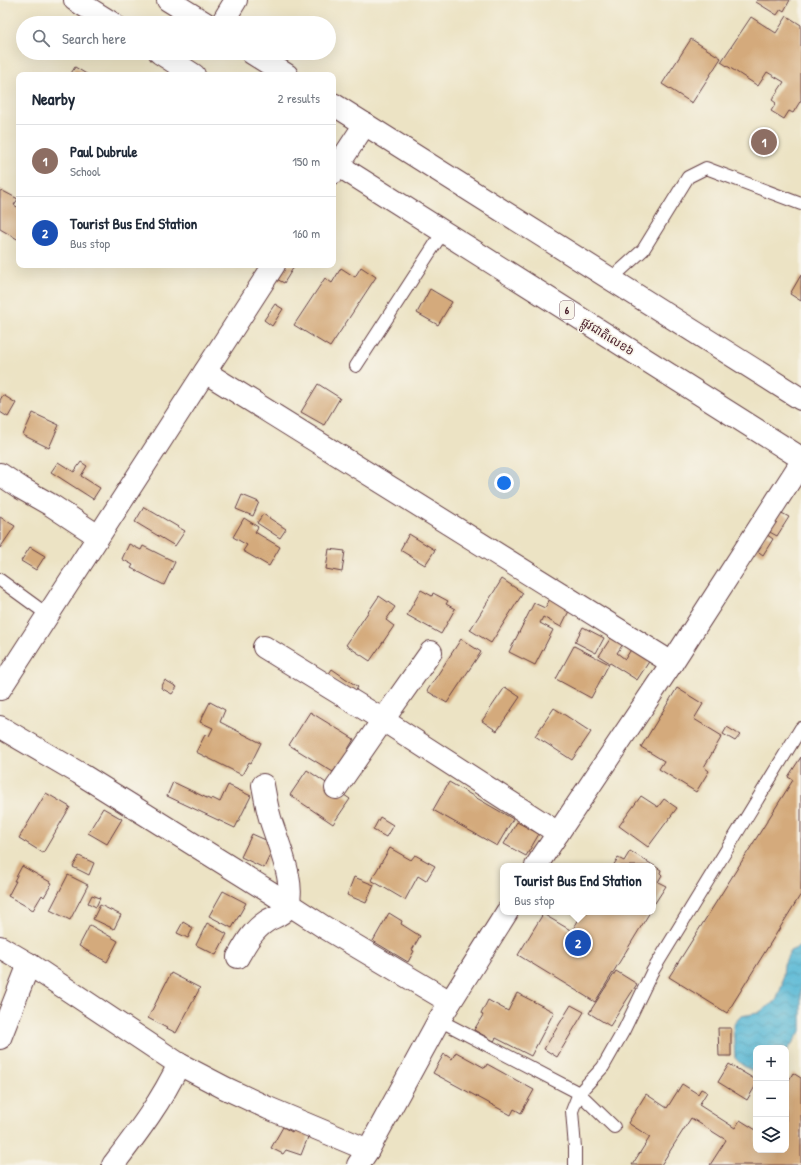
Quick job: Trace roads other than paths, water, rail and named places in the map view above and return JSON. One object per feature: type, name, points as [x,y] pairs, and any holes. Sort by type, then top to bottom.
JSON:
[{"type":"main road","points":[[76,0],[101,16]]},
{"type":"main road","points":[[168,0],[194,16]]},
{"type":"main road","points":[[226,16],[236,0]]},
{"type":"main road","points":[[171,60],[189,72]]},
{"type":"main road","points":[[263,60],[282,72]]},
{"type":"main road","points":[[336,106],[801,399]]},
{"type":"main road","points":[[336,166],[365,124]]},
{"type":"main road","name":"ផ្លូវជាតិលេខ៦","points":[[336,168],[443,232],[801,458]]},
{"type":"main road","points":[[0,689],[272,268]]},
{"type":"main road","points":[[205,372],[672,663]]},
{"type":"main road","points":[[543,863],[558,833],[672,663],[801,463]]},
{"type":"main road","points":[[0,474],[98,536]]},
{"type":"main road","points":[[264,647],[382,720],[558,833]]},
{"type":"main road","points":[[336,788],[382,720],[431,652]]},
{"type":"main road","points":[[0,727],[79,773],[324,927],[444,1011]]},
{"type":"main road","points":[[238,957],[256,929],[266,921],[278,916],[288,904],[289,890],[287,870],[282,851],[269,816],[264,785]]},
{"type":"main road","points":[[0,947],[29,964],[179,1064],[268,1108],[363,1158],[444,1011],[505,915]]},
{"type":"main road","points":[[0,1038],[29,964]]},
{"type":"main road","points":[[113,1165],[162,1098],[179,1064]]},
{"type":"lane","points":[[611,279],[643,250],[688,177],[706,168],[801,204]]},
{"type":"lane","points":[[356,366],[443,232]]},
{"type":"lane","points":[[0,580],[48,615]]},
{"type":"lane","points":[[575,1165],[572,1111],[579,1094],[606,1061],[624,1030],[652,972],[801,728]]},
{"type":"lane","points":[[444,1011],[579,1094],[614,1127]]},
{"type":"water","points":[[801,946],[801,1031],[789,1048],[789,1045],[753,1045],[753,1071],[744,1066],[735,1058],[733,1025],[741,1016],[758,1013],[776,1001],[782,985],[784,964],[790,951]]},
{"type":"place","name":"Paul Dubrule","points":[[764,142]]},
{"type":"place","name":"Tourist Bus End Station","points":[[578,943]]}]
